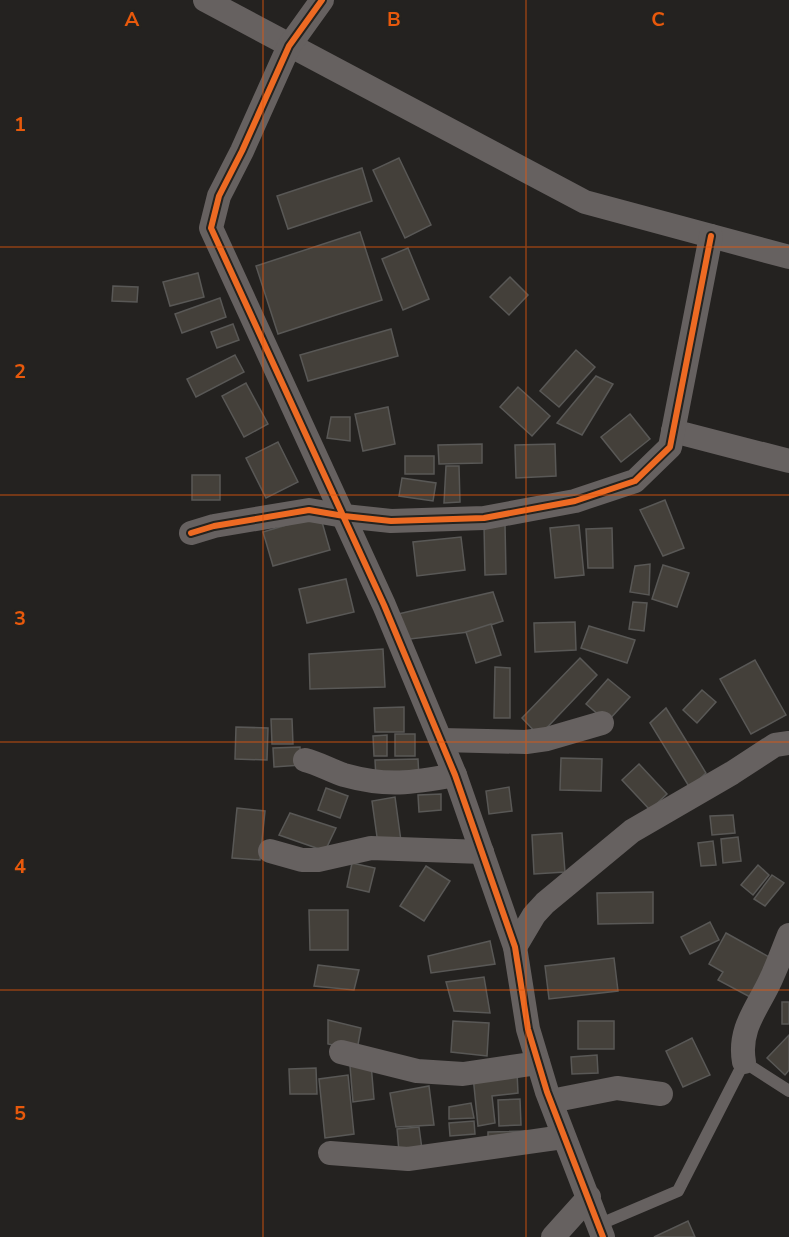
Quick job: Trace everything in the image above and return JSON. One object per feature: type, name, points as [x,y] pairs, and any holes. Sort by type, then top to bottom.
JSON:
[{"type":"street","points":[[205,0],[585,202],[789,257]]},
{"type":"street","points":[[322,0],[289,46],[242,152],[219,196],[211,228],[384,605],[455,775],[514,947],[528,1029],[550,1101],[589,1197],[600,1231]]},
{"type":"street","points":[[191,533],[214,525],[309,510],[391,521],[484,518],[575,501],[634,481],[670,447],[711,236]]},
{"type":"street","points":[[673,431],[789,461]]},
{"type":"street","points":[[441,741],[526,742],[547,739],[602,723]]},
{"type":"street","points":[[514,947],[534,915],[545,903],[632,831],[774,745],[789,743]]},
{"type":"street","points":[[305,760],[342,774],[394,784],[408,784],[455,775]]},
{"type":"street","points":[[270,851],[302,860],[318,860],[371,848],[482,852]]},
{"type":"street","points":[[744,1062],[742,1046],[745,1032],[771,980],[789,935]]},
{"type":"street","points":[[341,1052],[417,1071],[463,1074],[538,1063]]},
{"type":"street","points":[[550,1101],[617,1088],[661,1094]]},
{"type":"street","points":[[330,1153],[408,1159],[563,1137]]},
{"type":"street","points":[[553,1237],[589,1197]]},
{"type":"lane","points":[[600,1231],[678,1191],[744,1062],[789,1091]]},
{"type":"building","points":[[399,158],[431,225],[405,238],[373,170]]},
{"type":"building","points":[[362,168],[372,201],[288,229],[277,196]]},
{"type":"building","points":[[360,232],[382,300],[278,334],[256,266]]},
{"type":"building","points":[[408,248],[429,299],[403,310],[382,259]]},
{"type":"building","points":[[198,273],[204,297],[170,306],[163,282]]},
{"type":"building","points":[[510,277],[528,295],[509,315],[490,297]]},
{"type":"building","points":[[113,286],[138,287],[137,302],[112,301]]},
{"type":"building","points":[[220,298],[226,317],[182,333],[175,314]]},
{"type":"building","points":[[233,324],[239,340],[217,348],[211,332]]},
{"type":"building","points":[[391,329],[398,356],[308,381],[300,355]]},
{"type":"building","points":[[576,350],[595,367],[559,407],[540,391]]},
{"type":"building","points":[[235,355],[244,372],[196,397],[187,379]]},
{"type":"building","points":[[596,376],[613,384],[582,435],[557,423]]},
{"type":"building","points":[[246,383],[268,424],[244,437],[222,396]]},
{"type":"building","points":[[518,387],[550,416],[532,436],[500,407]]},
{"type":"building","points":[[388,407],[395,444],[363,451],[355,414]]},
{"type":"building","points":[[630,414],[650,439],[621,462],[601,437]]},
{"type":"building","points":[[331,417],[350,417],[350,441],[327,438]]},
{"type":"building","points":[[278,442],[298,482],[266,498],[246,458]]},
{"type":"building","points":[[482,444],[482,463],[439,464],[438,445]]},
{"type":"building","points":[[555,444],[556,476],[516,478],[515,445]]},
{"type":"building","points":[[405,456],[434,456],[434,474],[405,474]]},
{"type":"building","points":[[446,466],[459,466],[460,502],[444,503]]},
{"type":"building","points":[[192,475],[220,475],[220,500],[192,500]]},
{"type":"building","points":[[402,478],[436,483],[433,501],[399,496]]},
{"type":"building","points":[[665,500],[684,548],[663,556],[640,510]]},
{"type":"building","points":[[320,515],[330,550],[273,566],[263,532]]},
{"type":"building","points":[[484,524],[505,524],[506,574],[485,575]]},
{"type":"building","points":[[579,525],[584,575],[555,578],[550,528]]},
{"type":"building","points":[[612,528],[613,568],[588,568],[586,529]]},
{"type":"building","points":[[461,537],[465,570],[417,576],[413,542]]},
{"type":"building","points":[[650,564],[649,595],[630,592],[635,566]]},
{"type":"building","points":[[663,565],[689,573],[677,607],[652,599]]},
{"type":"building","points":[[346,579],[354,612],[307,623],[299,589]]},
{"type":"building","points":[[493,592],[503,621],[469,632],[410,639],[398,614]]},
{"type":"building","points":[[633,602],[647,603],[644,631],[629,629]]},
{"type":"building","points":[[575,622],[576,650],[535,652],[534,623]]},
{"type":"building","points":[[491,624],[501,655],[476,663],[466,632]]},
{"type":"building","points":[[589,626],[635,640],[627,663],[581,648]]},
{"type":"building","points":[[383,649],[385,687],[310,689],[309,654]]},
{"type":"building","points":[[580,658],[597,675],[539,736],[522,718]]},
{"type":"building","points":[[755,660],[786,715],[751,734],[720,679]]},
{"type":"building","points":[[495,667],[510,668],[510,718],[494,718]]},
{"type":"building","points":[[608,679],[630,697],[607,722],[586,704]]},
{"type":"building","points":[[702,690],[716,702],[697,723],[683,710]]},
{"type":"building","points":[[404,707],[404,732],[375,732],[374,708]]},
{"type":"building","points":[[666,708],[706,773],[690,788],[650,723]]},
{"type":"building","points":[[271,719],[292,719],[293,744],[272,744]]},
{"type":"building","points":[[236,727],[268,728],[267,760],[235,759]]},
{"type":"building","points":[[395,734],[415,734],[415,756],[395,756]]},
{"type":"building","points":[[387,735],[387,756],[374,756],[373,736]]},
{"type":"building","points":[[300,747],[301,765],[274,767],[273,748]]},
{"type":"building","points":[[561,758],[602,759],[601,791],[560,790]]},
{"type":"building","points":[[418,759],[419,778],[376,779],[375,760]]},
{"type":"building","points":[[639,764],[667,794],[650,810],[622,780]]},
{"type":"building","points":[[509,787],[512,811],[489,814],[486,791]]},
{"type":"building","points":[[326,788],[348,796],[340,818],[318,810]]},
{"type":"building","points":[[441,794],[441,810],[419,812],[418,795]]},
{"type":"building","points":[[395,797],[401,841],[378,844],[372,801]]},
{"type":"building","points":[[237,808],[265,811],[260,860],[232,858]]},
{"type":"building","points":[[290,813],[336,828],[325,851],[279,835]]},
{"type":"building","points":[[733,815],[735,833],[712,835],[710,816]]},
{"type":"building","points":[[562,833],[565,872],[534,874],[532,835]]},
{"type":"building","points":[[738,837],[741,861],[723,863],[721,839]]},
{"type":"building","points":[[713,841],[716,865],[701,866],[698,843]]},
{"type":"building","points":[[352,863],[375,868],[369,892],[347,887]]},
{"type":"building","points":[[758,865],[769,875],[753,895],[741,885]]},
{"type":"building","points":[[426,866],[450,881],[424,921],[400,906]]},
{"type":"building","points":[[772,875],[784,883],[765,906],[754,899]]},
{"type":"building","points":[[653,892],[653,923],[598,924],[597,893]]},
{"type":"building","points":[[309,910],[348,910],[348,950],[310,950]]},
{"type":"building","points":[[710,922],[719,940],[690,954],[681,937]]},
{"type":"building","points":[[726,933],[771,958],[750,997],[718,980],[723,972],[709,964]]},
{"type":"building","points":[[490,941],[495,964],[431,973],[428,956]]},
{"type":"building","points":[[614,958],[618,991],[549,999],[545,966]]},
{"type":"building","points":[[318,965],[359,970],[354,990],[314,986]]},
{"type":"building","points":[[484,977],[490,1013],[454,1011],[446,982]]},
{"type":"building","points":[[782,1002],[789,1002],[789,1024],[782,1024]]},
{"type":"building","points":[[328,1020],[361,1028],[357,1050],[328,1044]]},
{"type":"building","points":[[453,1021],[489,1023],[487,1056],[451,1052]]},
{"type":"building","points":[[578,1021],[614,1021],[614,1049],[578,1049]]},
{"type":"building","points":[[789,1035],[789,1070],[785,1075],[767,1058]]},
{"type":"building","points":[[692,1038],[710,1075],[683,1087],[666,1051]]},
{"type":"building","points":[[597,1055],[598,1073],[572,1074],[571,1057]]},
{"type":"building","points":[[371,1064],[374,1099],[353,1102],[350,1066]]},
{"type":"building","points":[[316,1068],[317,1094],[290,1094],[289,1069]]},
{"type":"building","points":[[517,1071],[518,1093],[492,1096],[495,1123],[478,1126],[473,1076]]},
{"type":"building","points":[[348,1075],[354,1134],[325,1138],[319,1079]]},
{"type":"building","points":[[429,1086],[434,1125],[396,1127],[390,1093]]},
{"type":"building","points":[[520,1099],[521,1125],[499,1126],[498,1100]]},
{"type":"building","points":[[471,1103],[474,1118],[449,1119],[449,1107]]},
{"type":"building","points":[[474,1121],[475,1134],[450,1136],[449,1123]]},
{"type":"building","points":[[419,1127],[422,1149],[399,1152],[397,1129]]},
{"type":"building","points":[[526,1131],[488,1138],[488,1132]]},
{"type":"building","points":[[688,1221],[695,1237],[654,1237]]},
{"type":"cycle path","points":[[322,0],[289,46],[242,151],[219,196],[211,228],[384,605],[455,775],[515,947],[528,1029],[547,1092],[603,1237]]},
{"type":"cycle path","points":[[191,533],[214,526],[309,510],[391,521],[484,518],[575,501],[635,481],[670,447],[711,236]]}]
